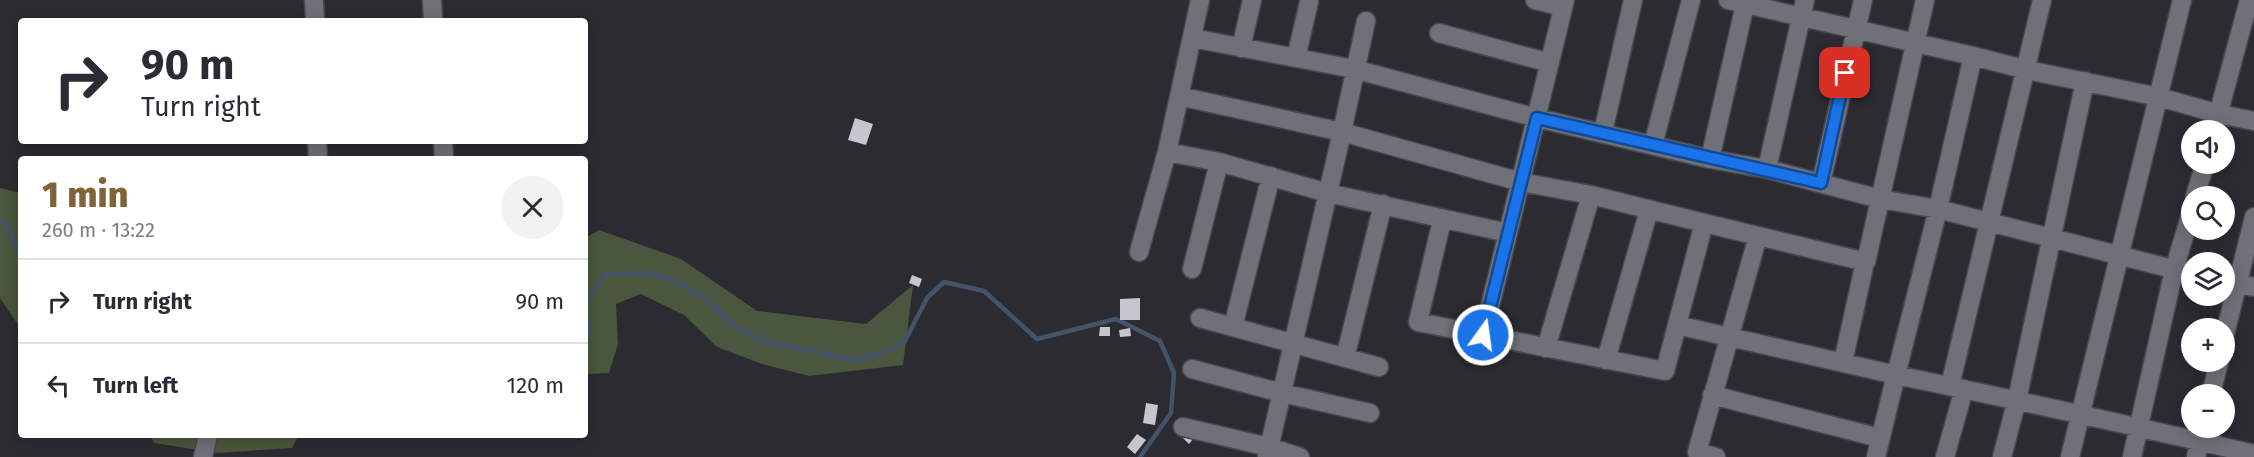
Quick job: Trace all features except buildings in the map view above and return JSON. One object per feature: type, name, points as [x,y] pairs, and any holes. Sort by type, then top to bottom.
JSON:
[{"type":"street","points":[[314,0],[315,18]]},
{"type":"street","points":[[432,0],[433,18]]},
{"type":"street","points":[[1139,252],[1167,152],[1200,0]]},
{"type":"street","points":[[1241,48],[1252,0]]},
{"type":"street","points":[[1483,335],[1564,3],[1535,0]]},
{"type":"street","points":[[1603,132],[1633,0]]},
{"type":"street","points":[[1653,145],[1691,0]]},
{"type":"street","points":[[1821,183],[1863,0]]},
{"type":"street","points":[[1843,362],[1925,0]]},
{"type":"street","points":[[1946,457],[1989,222],[2042,0]]},
{"type":"street","points":[[2070,457],[2182,0]]},
{"type":"street","points":[[2218,120],[2249,0]]},
{"type":"street","points":[[1296,58],[1309,2]]},
{"type":"street","points":[[1710,159],[1740,2],[1803,8],[1855,29],[2027,70],[2159,97],[2212,120]]},
{"type":"street","points":[[1767,170],[1803,8]]},
{"type":"street","points":[[1268,452],[1366,21]]},
{"type":"street","points":[[1439,33],[1550,63]]},
{"type":"street","points":[[1192,38],[1354,69],[1537,118],[1710,159],[1767,170],[1880,199],[1938,209],[2181,272]]},
{"type":"street","points":[[1876,457],[1938,209],[1973,56]]},
{"type":"street","points":[[2002,457],[2017,400],[2085,81]]},
{"type":"street","points":[[1179,96],[1342,132],[1521,182],[1591,195],[1865,262]]},
{"type":"street","points":[[2235,122],[2254,121]]},
{"type":"street","points":[[1167,152],[1219,162],[1328,193],[1508,233]]},
{"type":"street","points":[[1192,269],[1219,162]]},
{"type":"street","points":[[1233,327],[1271,176]]},
{"type":"street","points":[[1546,348],[1591,195]]},
{"type":"street","points":[[1345,358],[1383,204]]},
{"type":"street","points":[[1606,360],[1649,210]]},
{"type":"street","points":[[2230,318],[2254,217]]},
{"type":"street","points":[[1442,220],[1418,322],[1665,371],[1704,223]]},
{"type":"street","points":[[1716,457],[1697,452],[1758,236]]},
{"type":"street","points":[[2132,457],[2181,279]]},
{"type":"street","points":[[1200,318],[1379,367]]},
{"type":"street","points":[[1677,325],[1896,375],[2081,413],[2138,429],[2253,452]]},
{"type":"street","points":[[1192,369],[1282,393],[1370,412]]},
{"type":"street","points":[[1712,395],[1880,438]]},
{"type":"street","points":[[1183,427],[1268,452],[1300,457]]},
{"type":"street","points":[[203,457],[207,438]]},
{"type":"green space","points":[[0,188],[18,192],[18,325],[0,298]]},
{"type":"green space","points":[[599,230],[681,259],[757,311],[866,324],[913,285],[903,365],[809,376],[762,364],[717,347],[684,315],[641,294],[616,304],[618,344],[609,373],[588,374],[588,236]]},
{"type":"green space","points":[[152,438],[297,438],[292,448],[218,453],[154,443]]},
{"type":"waterway","points":[[0,221],[8,227],[18,252]]},
{"type":"waterway","points":[[588,297],[606,274],[651,273],[672,280],[705,298],[735,326],[760,340],[854,360],[883,353],[905,341],[927,298],[944,282],[984,291],[1037,339],[1116,319],[1160,341],[1174,373],[1171,413],[1140,457]]},
{"type":"waterway","points":[[588,325],[588,334]]},
{"type":"route","points":[[1483,335],[1537,118],[1821,183],[1845,73]]}]
